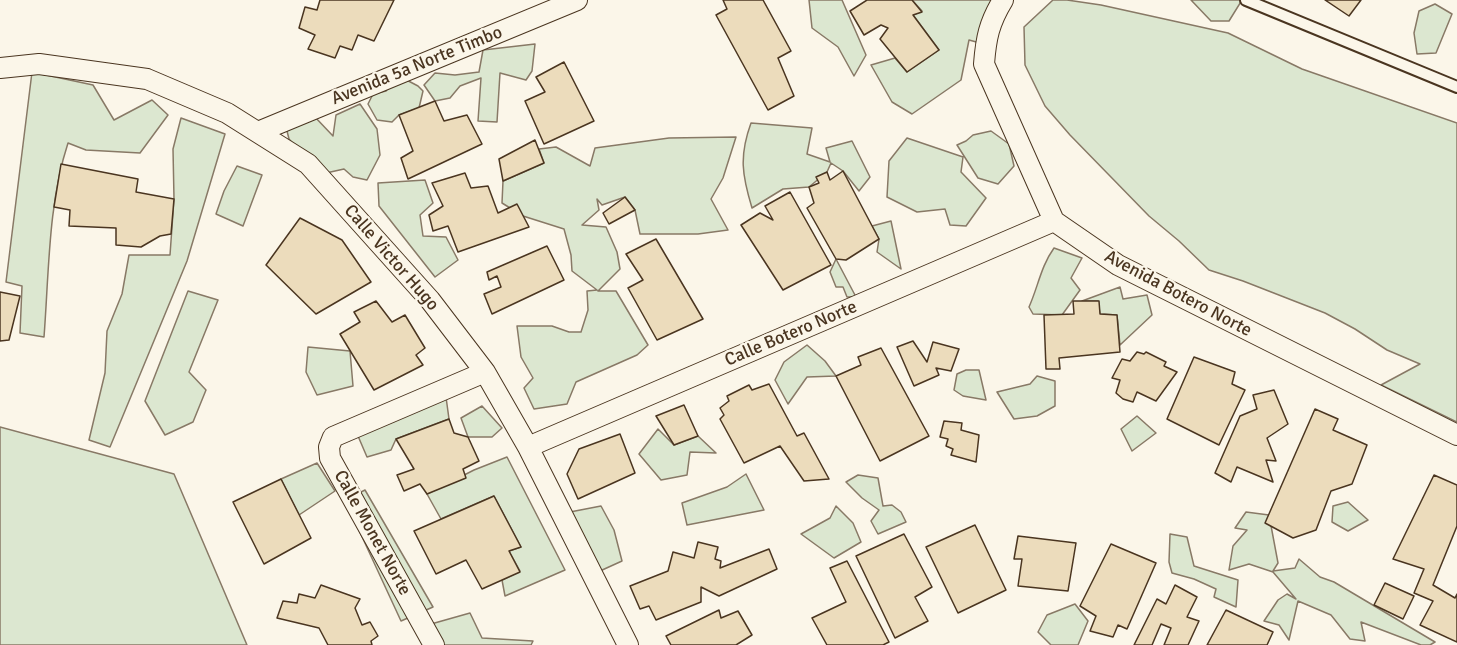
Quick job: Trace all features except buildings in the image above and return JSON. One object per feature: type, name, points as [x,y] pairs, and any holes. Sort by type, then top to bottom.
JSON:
[{"type":"street","name":"Avenida 5a Norte Timbo","points":[[258,132],[577,0]]},
{"type":"street","points":[[1003,0],[991,19],[985,42],[984,64],[1054,221]]},
{"type":"street","name":"Calle Victor Hugo","points":[[0,68],[39,64],[147,79],[226,113],[308,164],[430,300],[485,372],[528,447],[628,645]]},
{"type":"street","name":"Avenida Botero Norte","points":[[1054,221],[1118,265],[1457,435]]},
{"type":"street","name":"Calle Botero Norte","points":[[528,447],[1054,221]]},
{"type":"street","name":"Calle Monet Norte","points":[[434,645],[330,458],[329,447],[333,437],[485,372]]},
{"type":"lane","points":[[1246,0],[1457,87]]},
{"type":"green space","points":[[809,0],[842,0],[866,55],[854,76],[838,47],[812,28]]},
{"type":"green space","points":[[912,0],[997,0],[980,43],[969,40],[961,80],[912,114],[892,102],[871,65],[895,58],[907,72],[939,50],[913,15],[922,11]]},
{"type":"green space","points":[[1053,0],[1101,5],[1228,33],[1302,69],[1457,123],[1457,422],[1381,385],[1420,364],[1387,350],[1325,313],[1209,270],[1149,216],[1070,135],[1045,106],[1025,65],[1024,27]]},
{"type":"green space","points":[[1191,0],[1242,0],[1229,21],[1211,21]]},
{"type":"green space","points":[[1435,4],[1452,14],[1436,53],[1417,54],[1414,33],[1419,11]]},
{"type":"green space","points":[[535,44],[532,71],[526,80],[500,73],[497,122],[478,121],[481,78],[460,86],[450,98],[435,101],[424,85],[435,73],[455,75],[479,72],[483,50]]},
{"type":"green space","points":[[32,72],[93,85],[114,120],[152,100],[168,115],[140,153],[86,150],[68,143],[61,166],[53,214],[44,337],[20,333],[22,286],[6,282]]},
{"type":"green space","points":[[397,75],[423,91],[419,108],[399,115],[392,122],[377,120],[368,104],[373,94],[386,91]]},
{"type":"green space","points":[[360,104],[377,129],[380,155],[367,180],[353,177],[344,169],[326,173],[315,157],[300,152],[289,139],[285,123],[314,116],[333,136],[336,115]]},
{"type":"green space","points":[[181,118],[225,134],[187,261],[110,447],[89,440],[105,373],[107,331],[122,294],[129,255],[170,255],[174,199],[173,149]]},
{"type":"green space","points":[[751,123],[812,128],[807,154],[830,162],[826,148],[852,141],[870,177],[859,191],[843,171],[831,163],[827,172],[809,187],[783,189],[752,208],[743,166],[743,156]]},
{"type":"green space","points":[[991,131],[1009,144],[1014,166],[998,184],[978,178],[957,145],[973,135]]},
{"type":"green space","points":[[736,137],[723,178],[711,199],[728,230],[698,234],[640,234],[635,210],[625,197],[602,205],[597,199],[599,210],[582,225],[606,227],[617,252],[620,269],[598,291],[616,291],[648,345],[637,355],[576,382],[567,404],[534,409],[524,388],[533,378],[521,357],[517,326],[552,326],[569,332],[581,332],[588,310],[587,291],[597,290],[572,271],[571,255],[564,229],[523,216],[502,203],[503,181],[544,163],[539,149],[556,147],[590,166],[595,148],[669,138]]},
{"type":"green space","points":[[907,138],[963,157],[961,172],[986,198],[966,226],[950,225],[945,209],[917,212],[887,197],[889,161]]},
{"type":"green space","points":[[237,166],[262,175],[243,226],[216,214],[224,191]]},
{"type":"green space","points":[[425,180],[433,203],[420,215],[423,236],[446,237],[458,260],[435,277],[379,206],[378,183]]},
{"type":"green space","points":[[891,221],[901,269],[877,252],[879,239],[872,226]]},
{"type":"green space","points":[[1054,248],[1082,258],[1071,278],[1080,290],[1062,315],[1033,314],[1029,307],[1043,269]]},
{"type":"green space","points":[[836,259],[856,297],[847,297],[843,287],[836,287],[830,272]]},
{"type":"green space","points":[[1120,287],[1123,299],[1147,295],[1152,315],[1120,345],[1117,315],[1100,314],[1098,301],[1082,301]]},
{"type":"green space","points":[[188,291],[218,300],[189,372],[206,390],[193,422],[165,435],[145,401]]},
{"type":"green space","points":[[807,345],[825,361],[836,376],[807,377],[788,404],[775,380],[784,362]]},
{"type":"green space","points":[[308,347],[350,351],[353,386],[317,395],[306,372]]},
{"type":"green space","points":[[966,370],[979,370],[986,400],[963,396],[954,390],[957,374]]},
{"type":"green space","points":[[1037,376],[1055,381],[1055,406],[1037,416],[1014,419],[997,392],[1030,384]]},
{"type":"green space","points":[[446,397],[449,419],[396,439],[391,450],[367,457],[358,436]]},
{"type":"green space","points":[[482,406],[502,428],[492,437],[468,437],[461,418]]},
{"type":"green space","points":[[1137,416],[1156,433],[1132,451],[1121,429]]},
{"type":"green space","points":[[0,427],[174,474],[247,645],[0,645]]},
{"type":"green space","points":[[658,429],[674,445],[698,436],[716,453],[690,452],[687,475],[661,480],[639,454]]},
{"type":"green space","points":[[507,457],[565,570],[505,596],[502,580],[520,571],[509,551],[521,547],[494,496],[441,519],[427,494],[474,470]]},
{"type":"green space","points":[[317,463],[335,491],[299,515],[281,479]]},
{"type":"green space","points":[[746,474],[764,510],[687,525],[682,503],[727,487]]},
{"type":"green space","points":[[858,475],[878,478],[883,506],[892,505],[901,512],[906,522],[878,534],[871,521],[879,510],[862,498],[846,482]]},
{"type":"green space","points":[[365,490],[433,607],[401,621],[345,500]]},
{"type":"green space","points":[[1348,502],[1368,520],[1348,531],[1332,522],[1333,506]]},
{"type":"green space","points":[[601,506],[614,530],[622,561],[600,571],[570,512]]},
{"type":"green space","points":[[836,506],[853,523],[861,542],[834,558],[801,534],[830,518]]},
{"type":"green space","points":[[1246,512],[1269,515],[1278,563],[1273,571],[1295,568],[1299,559],[1320,577],[1334,582],[1435,642],[1430,645],[1421,645],[1361,622],[1365,641],[1350,639],[1331,615],[1298,601],[1289,640],[1279,625],[1264,621],[1278,600],[1287,594],[1296,599],[1273,572],[1249,564],[1229,570],[1233,546],[1247,530],[1235,528]]},
{"type":"green space","points":[[1170,534],[1187,537],[1194,566],[1238,580],[1236,607],[1214,597],[1216,589],[1194,579],[1172,573],[1169,562]]},
{"type":"green space","points":[[1075,604],[1088,621],[1078,645],[1051,645],[1038,632],[1047,615]]},
{"type":"green space","points":[[470,613],[482,638],[533,641],[531,645],[436,645],[424,626]]}]
